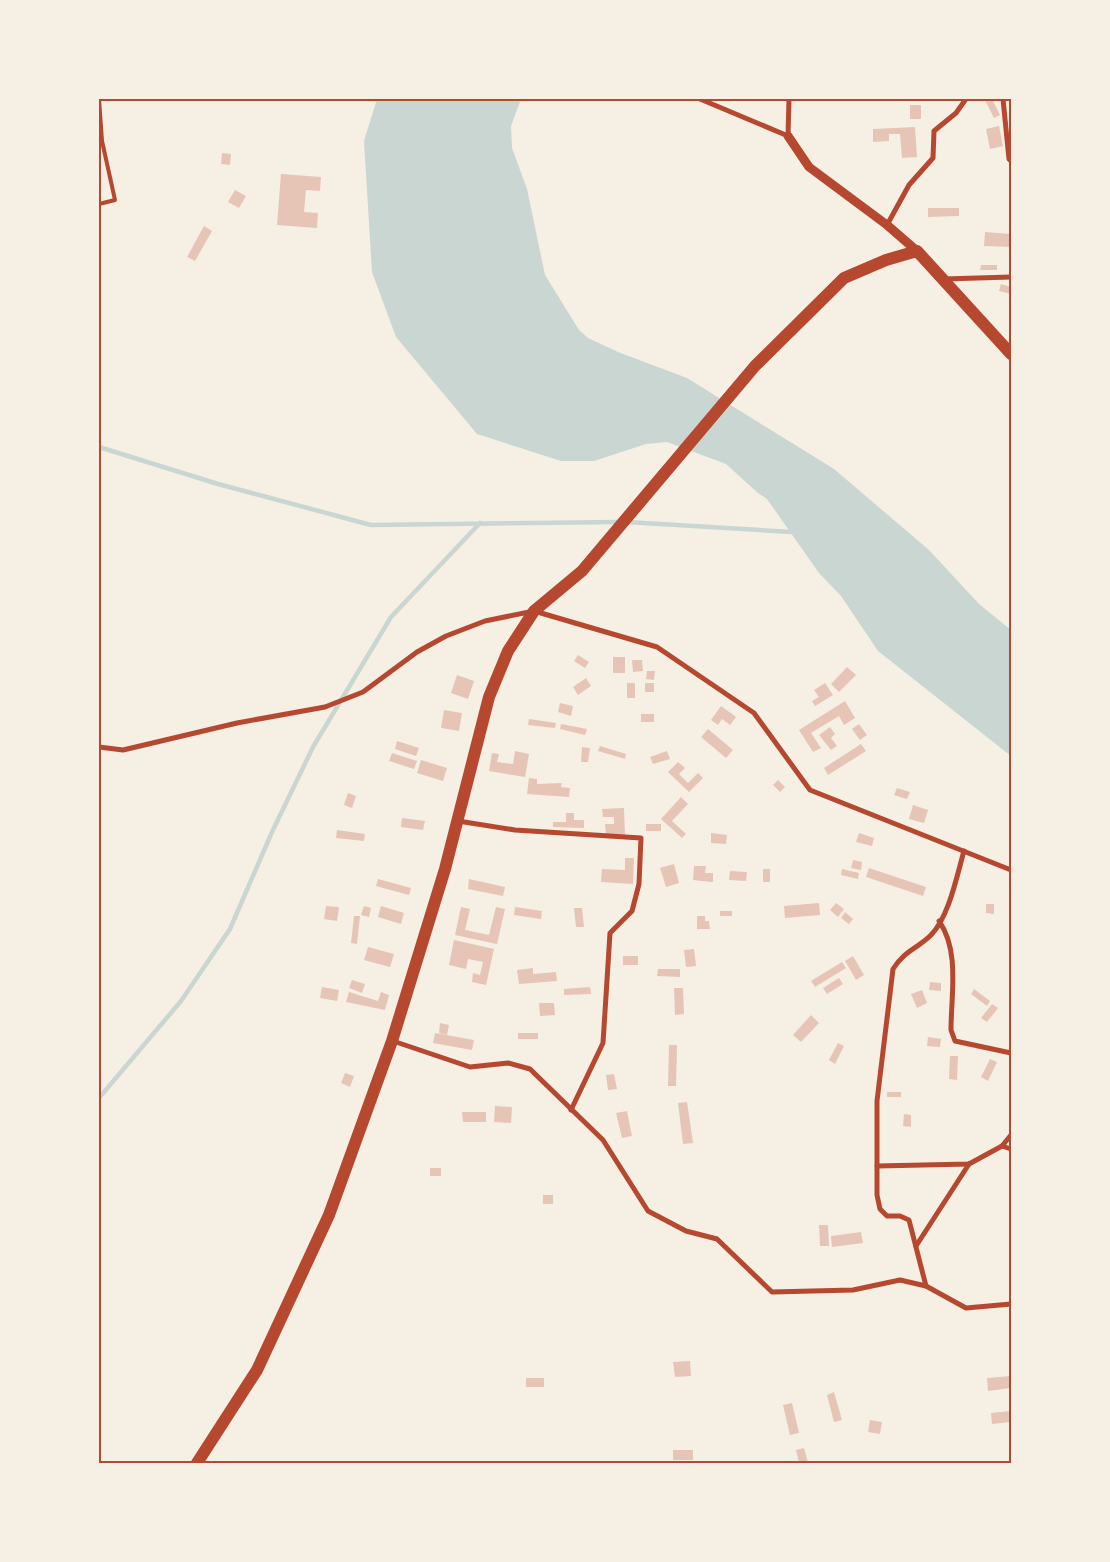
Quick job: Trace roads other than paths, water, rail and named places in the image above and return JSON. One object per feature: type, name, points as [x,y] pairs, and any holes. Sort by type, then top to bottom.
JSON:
[{"type":"main road","points":[[198,1463],[257,1370],[329,1216],[392,1041],[445,869],[489,697],[508,651],[534,611],[582,571],[755,366],[844,278],[886,260],[917,251],[1011,354]]},
{"type":"street","points":[[700,99],[788,136],[809,167],[887,225],[917,251]]},
{"type":"street","points":[[788,136],[789,99]]},
{"type":"street","points":[[887,225],[909,185],[933,158],[934,131],[956,113],[966,99]]},
{"type":"street","points":[[1003,99],[1009,159],[1011,161]]},
{"type":"street","points":[[943,279],[1011,277]]},
{"type":"street","points":[[99,747],[123,750],[236,724],[324,707],[363,692],[418,652],[446,636],[485,621],[534,611],[657,647],[754,713],[810,790],[1011,870]]},
{"type":"street","points":[[458,821],[515,830],[641,838],[639,884],[632,911],[610,933],[603,1043],[571,1110]]},
{"type":"street","points":[[926,1286],[909,1220],[900,1216],[887,1216],[880,1209],[877,1195],[877,1101],[893,968],[901,956],[932,935],[950,902],[964,851]]},
{"type":"street","points":[[939,921],[948,933],[951,951],[950,1030],[955,1041],[1011,1053]]},
{"type":"street","points":[[392,1041],[470,1067],[508,1063],[530,1069],[603,1140],[648,1211],[686,1231],[717,1239],[752,1270],[772,1292],[853,1290],[900,1280],[926,1286],[966,1308],[1011,1304]]},
{"type":"street","points":[[877,1166],[969,1164],[1002,1146],[1011,1135]]},
{"type":"street","points":[[1002,1146],[1011,1149]]},
{"type":"street","points":[[916,1246],[969,1164]]},
{"type":"lane","points":[[99,99],[102,141],[115,200],[99,204]]},
{"type":"waterway","points":[[99,447],[218,484],[371,525],[619,522]]},
{"type":"waterway","points":[[627,522],[791,532]]},
{"type":"waterway","points":[[99,1098],[181,1001],[230,929],[272,832],[313,747],[391,617],[480,523]]}]
